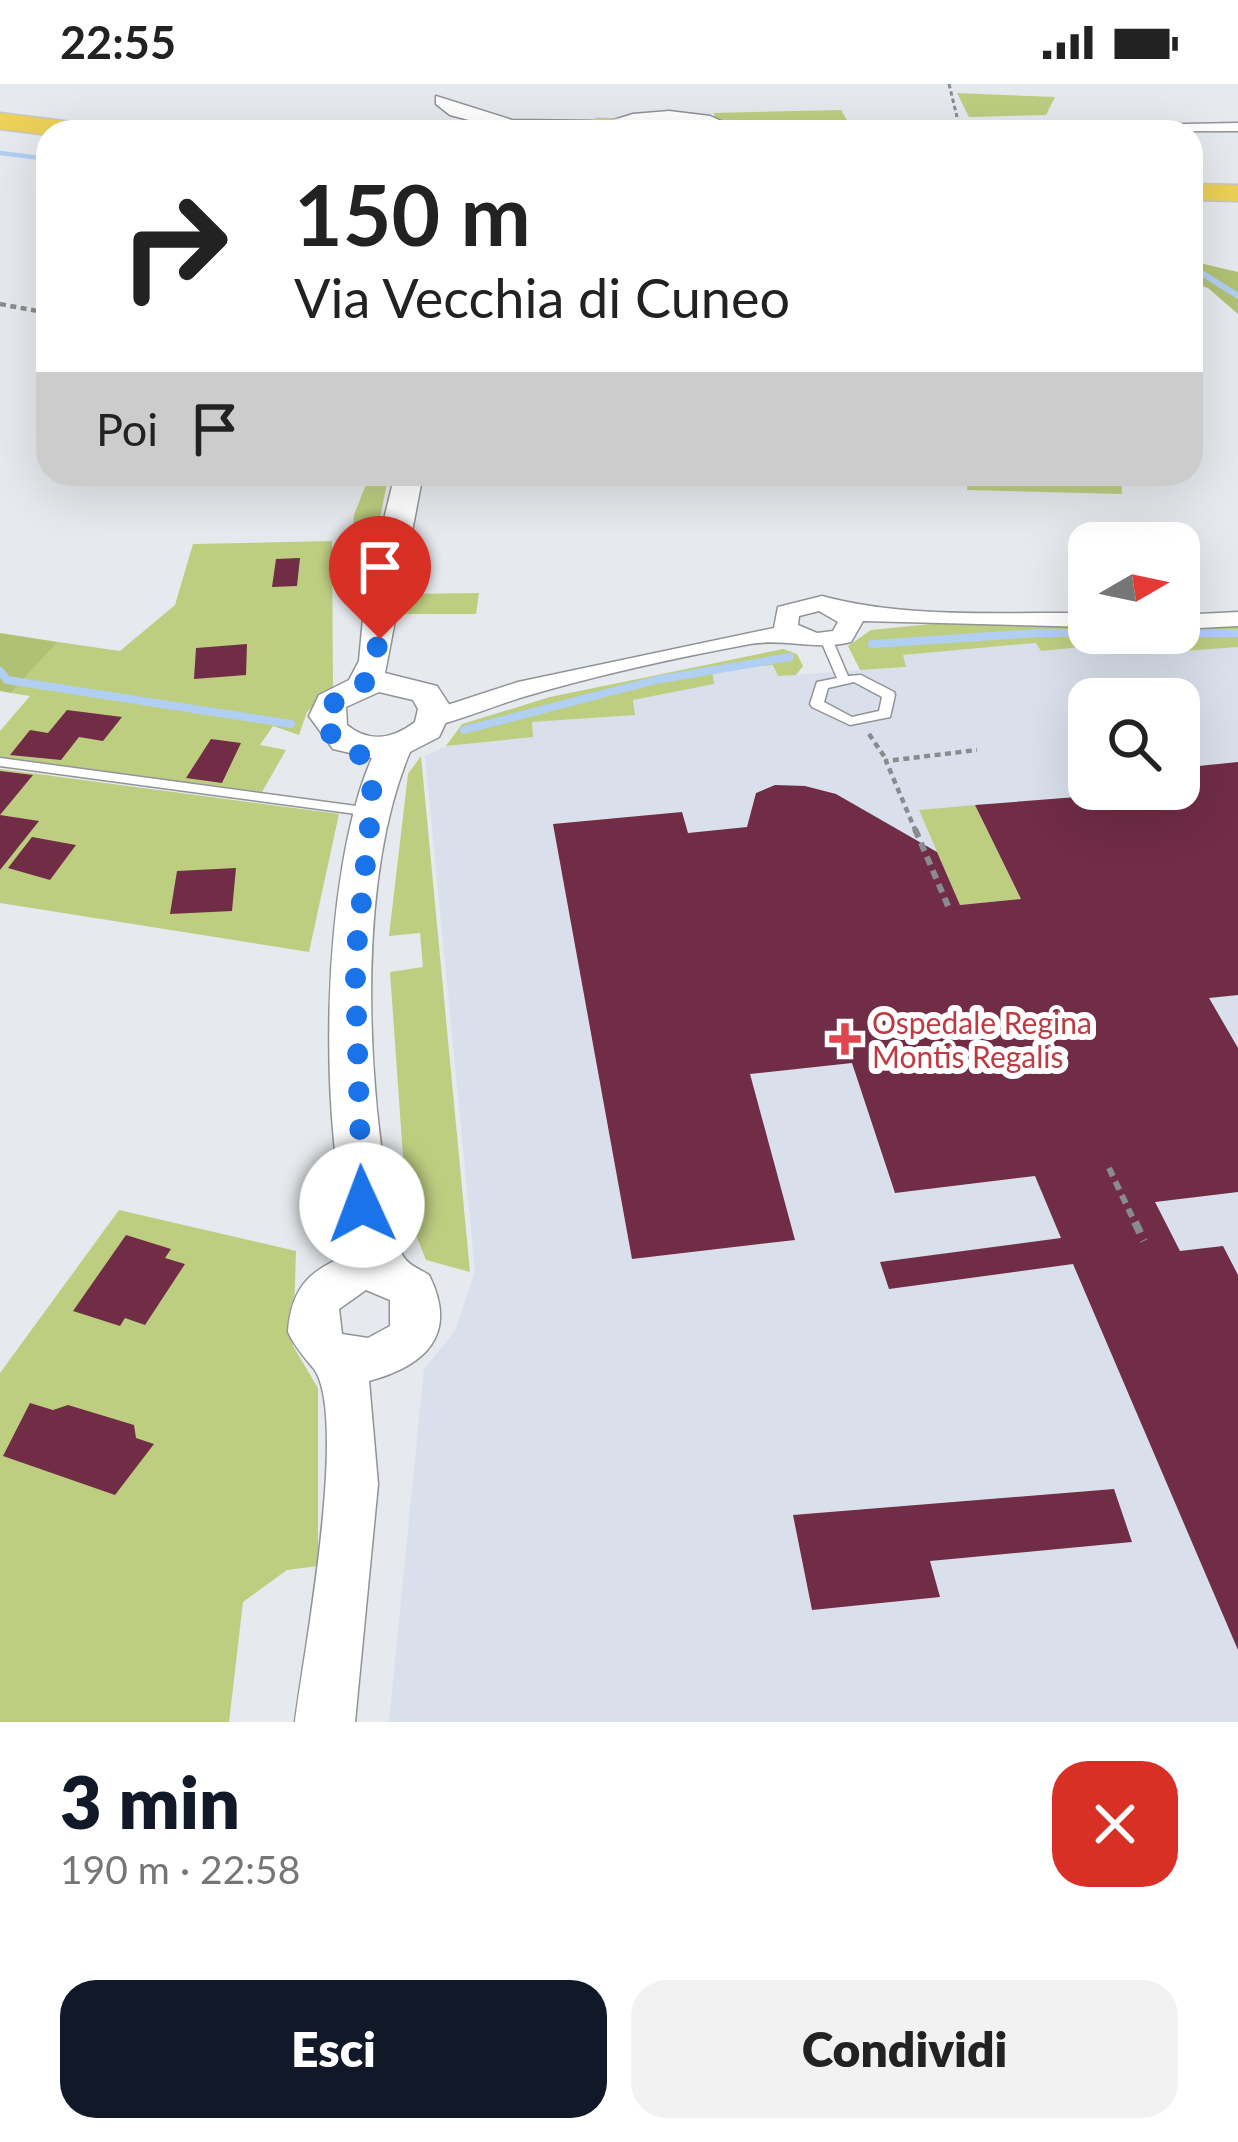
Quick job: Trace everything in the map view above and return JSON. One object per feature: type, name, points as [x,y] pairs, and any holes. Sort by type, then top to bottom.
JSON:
[{"type":"highway","points":[[0,121],[36,126]]},
{"type":"highway","points":[[1203,196],[1238,196]]},
{"type":"street","points":[[445,92],[471,120]]},
{"type":"street","points":[[646,120],[674,116],[702,120]]},
{"type":"street","points":[[1203,128],[1238,127]]},
{"type":"street","points":[[407,486],[382,597],[380,639],[405,695],[421,735],[395,746],[357,747],[338,740],[326,729],[322,716],[344,692],[405,695],[518,690],[788,627],[827,641],[849,621]]},
{"type":"street","points":[[788,627],[796,607],[808,604],[849,621],[1068,620]]},
{"type":"street","points":[[1200,621],[1238,619]]},
{"type":"street","points":[[366,1273],[355,962],[372,803],[395,746]]},
{"type":"street","points":[[357,747],[372,803]]},
{"type":"street","points":[[352,1462],[375,1383],[391,1354],[409,1339],[419,1319],[418,1303],[412,1288],[366,1273],[328,1287],[315,1305],[311,1324],[323,1348],[352,1361],[391,1354]]},
{"type":"street","points":[[326,1722],[352,1462],[347,1382],[335,1356]]},
{"type":"lane","points":[[827,641],[843,678]]},
{"type":"lane","points":[[843,678],[883,688],[889,710],[875,719],[850,722],[823,711],[815,696],[818,689],[843,678]]},
{"type":"lane","points":[[0,763],[372,803]]},
{"type":"path","points":[[949,84],[957,117]]},
{"type":"path","points":[[0,304],[36,311]]},
{"type":"path","points":[[886,761],[977,750]]},
{"type":"path","points":[[878,754],[886,761],[948,906]]},
{"type":"path","points":[[1109,1168],[1144,1241]]},
{"type":"shaded area","name":"Ospedale Regina Montis Regalis","points":[[1037,643],[1041,651],[1068,648],[1068,654],[1200,654],[1200,650],[1238,647],[1238,1722],[389,1722],[424,1369],[455,1331],[475,1271],[425,756],[446,746],[532,737],[531,722],[634,715],[632,700],[713,684],[712,670],[773,665],[779,676],[905,667],[902,655]]},
{"type":"green space","points":[[957,93],[1055,97],[1046,115],[969,117]]},
{"type":"green space","points":[[841,110],[847,120],[717,120],[714,113]]},
{"type":"green space","points":[[1203,264],[1238,272],[1238,314],[1203,286]]},
{"type":"green space","points":[[365,486],[387,486],[362,605],[346,600],[354,515]]},
{"type":"green space","points":[[967,486],[1122,486],[1122,494],[967,490]]},
{"type":"green space","points":[[332,541],[333,688],[307,712],[299,735],[273,726],[260,745],[286,750],[262,792],[0,758],[0,731],[30,696],[11,693],[58,642],[120,651],[175,605],[193,544]]},
{"type":"green space","points":[[479,593],[476,614],[402,614],[404,594]]},
{"type":"green space","points":[[941,623],[1068,626],[1068,648],[1041,651],[1036,643],[903,655],[906,667],[860,670],[848,646],[871,630]]},
{"type":"green space","points":[[1238,626],[1238,647],[1200,650],[1200,628]]},
{"type":"green space","points":[[0,633],[58,642],[11,693],[0,691]]},
{"type":"green space","points":[[783,649],[797,654],[803,666],[796,675],[778,676],[773,665],[712,670],[714,684],[633,700],[635,715],[532,722],[533,737],[446,746],[462,724],[550,697]]},
{"type":"green space","points":[[421,756],[470,1272],[426,1260],[407,1213],[390,972],[423,967],[420,933],[389,936],[408,774]]},
{"type":"green space","points":[[0,769],[339,814],[309,952],[0,903]]},
{"type":"green space","points":[[975,805],[1021,899],[960,905],[919,810]]},
{"type":"green space","points":[[119,1210],[296,1251],[293,1346],[318,1388],[318,1566],[287,1570],[243,1602],[229,1722],[0,1722],[0,1373]]},
{"type":"building","points":[[300,558],[297,586],[272,587],[276,559]]},
{"type":"building","points":[[247,644],[246,675],[194,679],[196,648]]},
{"type":"building","points":[[67,710],[122,717],[103,741],[79,737],[61,760],[10,755],[30,730],[48,733]]},
{"type":"building","points":[[211,739],[241,743],[222,783],[186,778]]},
{"type":"building","points":[[1238,762],[1238,995],[1209,998],[1238,1048],[1238,1192],[1155,1202],[1180,1251],[1223,1246],[1238,1275],[1238,1650],[1073,1264],[889,1289],[880,1262],[1061,1238],[1035,1176],[895,1193],[852,1063],[750,1074],[795,1240],[632,1259],[553,824],[682,812],[688,833],[747,827],[756,793],[775,785],[805,786],[836,794],[937,852],[960,905],[1021,899],[975,805],[1068,798],[1068,810],[1200,810],[1200,766]]},
{"type":"building","points":[[0,771],[33,775],[0,815]]},
{"type":"building","points":[[0,815],[39,821],[0,870]]},
{"type":"building","points":[[32,837],[76,845],[50,880],[8,868]]},
{"type":"building","points":[[236,868],[232,911],[170,914],[177,871]]},
{"type":"building","points":[[126,1235],[171,1249],[165,1258],[185,1264],[145,1325],[125,1318],[120,1326],[73,1311]]},
{"type":"building","points":[[30,1403],[53,1410],[68,1405],[134,1425],[136,1438],[154,1444],[115,1495],[3,1456]]},
{"type":"building","points":[[1114,1489],[1132,1542],[930,1561],[940,1597],[812,1610],[793,1515]]},
{"type":"waterway","points":[[0,153],[36,158]]},
{"type":"waterway","points":[[1203,274],[1210,278]]},
{"type":"waterway","points":[[1205,275],[1238,296]]},
{"type":"waterway","points":[[872,644],[1039,633],[1238,633]]},
{"type":"waterway","points":[[464,730],[656,680],[790,657]]},
{"type":"waterway","points":[[0,671],[7,680],[291,724]]},
{"type":"place","name":"Ospedale Regina Montis Regalis","points":[[845,1039]]},
{"type":"route","points":[[362,1205],[354,996],[373,794],[357,747],[338,740],[326,729],[322,716],[329,703],[364,684],[376,661],[380,639]]}]
